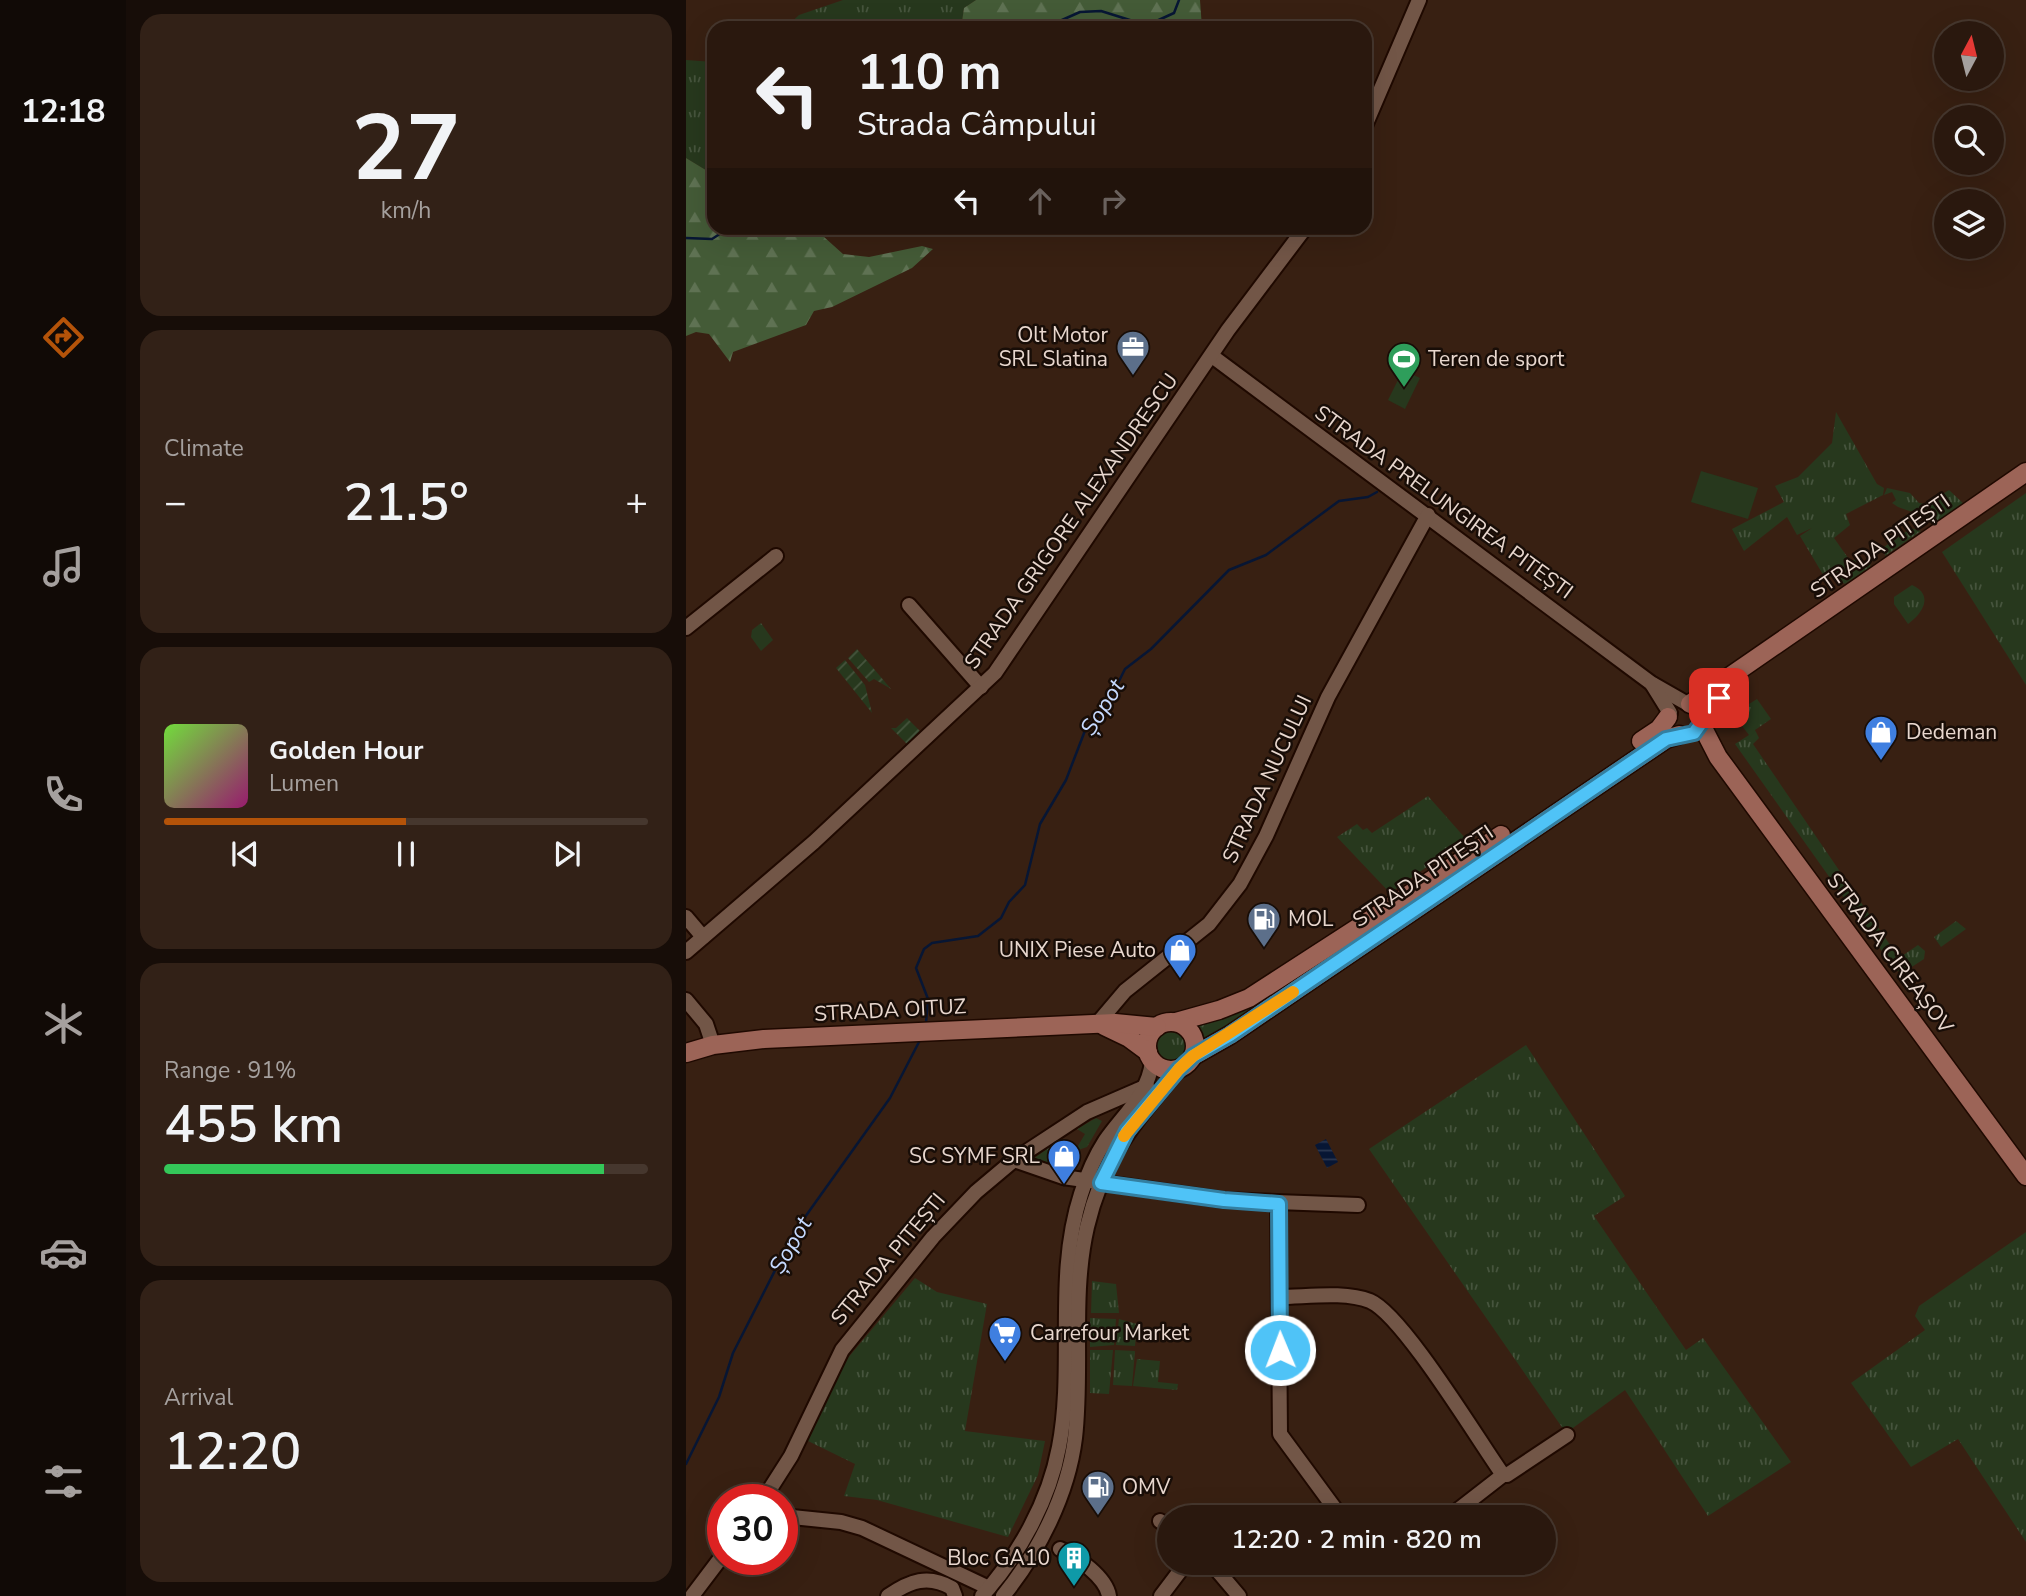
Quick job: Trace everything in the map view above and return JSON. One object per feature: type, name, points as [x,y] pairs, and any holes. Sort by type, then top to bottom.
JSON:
[{"type":"main road","name":"STRADA PITEȘTI","points":[[1193,1056],[1230,1035],[1659,729],[1676,705],[1688,703],[2026,472]]},
{"type":"main road","name":"STRADA PITEȘTI","points":[[1175,1022],[1249,998],[1666,739],[1694,733],[1719,698],[2026,486]]},
{"type":"main road","points":[[1688,703],[1700,712],[1701,721]]},
{"type":"main road","points":[[1669,715],[1671,728],[1683,736]]},
{"type":"main road","name":"STRADA CIREAȘOV","points":[[1701,721],[1718,757],[2026,1176]]},
{"type":"main road","name":"STRADA CIREAȘOV","points":[[1683,736],[1718,757]]},
{"type":"main road","points":[[1175,1022],[1191,1032],[1195,1047],[1193,1056],[1179,1069],[1163,1069],[1150,1056],[1149,1036],[1157,1027],[1175,1022]]},
{"type":"main road","name":"STRADA OITUZ","points":[[686,1053],[713,1045],[775,1038],[1097,1024],[1157,1027]]},
{"type":"main road","name":"STRADA OITUZ","points":[[1097,1024],[1129,1038],[1150,1056]]},
{"type":"street","points":[[1372,110],[1419,0]]},
{"type":"street","name":"STRADA GRIGORE ALEXANDRESCU","points":[[686,952],[814,842],[995,674],[1066,564],[1299,235]]},
{"type":"street","name":"STRADA PRELUNGIREA PITEȘTI","points":[[1212,356],[1651,683],[1688,703]]},
{"type":"street","name":"STRADA NUCULUI","points":[[1097,1024],[1125,991],[1209,924],[1240,884],[1266,836],[1328,697],[1428,515]]},
{"type":"street","points":[[686,628],[776,556]]},
{"type":"street","points":[[909,605],[981,687]]},
{"type":"street","name":"STRADA PRELUNGIREA PITEȘTI","points":[[1651,683],[1669,715]]},
{"type":"street","points":[[686,918],[704,937]]},
{"type":"street","points":[[686,1000],[706,1024],[713,1045]]},
{"type":"street","points":[[1052,1495],[1060,1444],[1068,1253],[1085,1181],[1096,1155],[1147,1086],[1150,1056]]},
{"type":"street","points":[[1003,1596],[1052,1495],[1074,1439],[1083,1251],[1101,1183],[1127,1131],[1179,1069]]},
{"type":"street","name":"STRADA PITEȘTI","points":[[773,1484],[791,1456],[842,1350],[933,1237],[976,1192],[1014,1160],[1087,1112],[1147,1086]]},
{"type":"street","points":[[1087,1112],[1103,1113],[1111,1121],[1113,1130]]},
{"type":"street","points":[[1014,1160],[1041,1172],[1085,1181],[1224,1200],[1358,1205]]},
{"type":"street","points":[[1279,1204],[1280,1434],[1332,1505]]},
{"type":"street","points":[[1279,1297],[1333,1297],[1374,1303],[1410,1338],[1503,1475]]},
{"type":"street","points":[[1464,1505],[1503,1475],[1507,1475],[1567,1435]]},
{"type":"street","points":[[798,1518],[841,1522],[862,1528],[986,1592],[1026,1549]]},
{"type":"street","points":[[1060,1549],[1073,1555],[1104,1582],[1109,1596]]},
{"type":"street","points":[[692,1596],[708,1575]]},
{"type":"street","points":[[1161,1596],[1177,1575]]},
{"type":"street","points":[[1221,1575],[1239,1596]]},
{"type":"street","points":[[888,1596],[906,1585],[930,1578],[952,1588],[956,1596]]},
{"type":"green space","points":[[843,0],[976,0],[964,8],[962,21],[793,21],[799,15]]},
{"type":"green space","points":[[976,0],[1200,0],[1202,21],[962,21],[964,8]]},
{"type":"green space","points":[[686,60],[707,62],[707,171],[686,158]]},
{"type":"green space","points":[[686,158],[707,171],[707,235],[822,235],[843,254],[869,257],[922,246],[933,249],[912,268],[832,307],[814,311],[806,325],[733,352],[730,362],[709,334],[696,332],[686,336]]},
{"type":"green space","name":"Teren de sport","points":[[1403,370],[1420,378],[1405,409],[1388,400]]},
{"type":"green space","points":[[1836,412],[1877,484],[1884,488],[1883,495],[1846,514],[1850,525],[1834,538],[1851,562],[1857,558],[1862,565],[1871,558],[1870,567],[1845,584],[1832,576],[1825,578],[1800,536],[1812,528],[1797,535],[1787,517],[1744,551],[1732,529],[1784,502],[1775,486],[1798,477],[1832,443]]},
{"type":"green space","points":[[1701,471],[1758,488],[1748,519],[1691,502]]},
{"type":"green space","points":[[1887,488],[1910,493],[1919,503],[1927,504],[1949,490],[1965,505],[1943,523],[1898,507],[1892,503],[1896,500],[1892,492],[1884,495]]},
{"type":"green space","points":[[2026,493],[2026,685],[1942,552]]},
{"type":"green space","points":[[1911,528],[1921,531],[1885,556],[1884,547]]},
{"type":"green space","points":[[1912,585],[1923,594],[1924,604],[1918,615],[1908,624],[1894,604],[1894,597]]},
{"type":"green space","points":[[761,623],[773,640],[761,651],[751,637],[752,630]]},
{"type":"green space","points":[[857,649],[891,689],[874,679],[869,682],[848,658]]},
{"type":"green space","points":[[845,660],[865,685],[872,713],[836,668]]},
{"type":"green space","points":[[1757,699],[1771,719],[1755,730],[1759,738],[1753,744],[1899,958],[1918,945],[1925,951],[1924,959],[1904,972],[1896,971],[1735,744],[1749,735],[1733,714]]},
{"type":"green space","points":[[907,718],[920,731],[907,744],[891,728],[896,728]]},
{"type":"green space","points":[[1428,796],[1466,839],[1390,893],[1337,837],[1357,824],[1372,833]]},
{"type":"green space","points":[[1956,921],[1966,929],[1941,947],[1934,937]]},
{"type":"green space","points":[[1323,960],[1327,966],[1201,1044],[1192,1024]]},
{"type":"green space","points":[[1171,1031],[1181,1036],[1186,1046],[1181,1056],[1171,1061],[1161,1056],[1156,1046],[1161,1036]]},
{"type":"green space","points":[[1526,1045],[1625,1196],[1594,1216],[1686,1350],[1703,1338],[1791,1462],[1708,1516],[1625,1390],[1566,1433],[1369,1149]]},
{"type":"green space","points":[[1096,1118],[1102,1121],[1087,1147],[1075,1151],[1085,1134],[1077,1129]]},
{"type":"green space","points":[[1059,1140],[1073,1148],[1062,1173],[1029,1162]]},
{"type":"green space","points":[[2026,1232],[2026,1542],[1958,1439],[1911,1467],[1851,1383],[1925,1330],[1915,1316],[1919,1306]]},
{"type":"green space","points":[[915,1278],[937,1292],[987,1304],[965,1431],[1045,1441],[1038,1475],[1008,1537],[877,1500],[844,1496],[855,1464],[808,1441],[842,1365]]},
{"type":"green space","points":[[1092,1281],[1116,1284],[1119,1313],[1091,1313]]},
{"type":"green space","points":[[1090,1318],[1116,1319],[1114,1345],[1090,1347]]},
{"type":"green space","points":[[1119,1319],[1137,1324],[1135,1346],[1116,1345]]},
{"type":"green space","points":[[1090,1350],[1113,1350],[1109,1394],[1090,1393]]},
{"type":"green space","points":[[1115,1350],[1135,1351],[1132,1386],[1113,1385]]},
{"type":"green space","points":[[1137,1359],[1160,1361],[1158,1382],[1178,1384],[1177,1390],[1133,1386]]},
{"type":"water","points":[[1326,1139],[1338,1162],[1327,1168],[1315,1145]]},
{"type":"waterway","points":[[1156,21],[1174,13],[1179,0]]},
{"type":"waterway","points":[[1060,21],[1080,12],[1101,11],[1133,21]]},
{"type":"waterway","points":[[686,238],[712,239],[718,235]]},
{"type":"waterway","name":"Șopot","points":[[926,1023],[928,999],[916,968],[924,949],[932,943],[978,936],[1001,918],[1009,902],[1025,885],[1040,824],[1066,780],[1086,728],[1105,709],[1125,669],[1151,649],[1229,570],[1266,555],[1339,501],[1368,497],[1377,492]]},
{"type":"waterway","name":"Șopot","points":[[686,1464],[719,1397],[733,1353],[795,1231],[890,1098],[920,1040]]},
{"type":"slow traffic","points":[[1124,1136],[1179,1069],[1193,1056],[1230,1035],[1293,992]]},
{"type":"place","name":"Olt Motor SRL Slatina","points":[[1133,377]]},
{"type":"place","name":"Teren de sport","points":[[1404,389]]},
{"type":"place","name":"Dedeman","points":[[1881,762]]},
{"type":"place","name":"MOL","points":[[1264,949]]},
{"type":"place","name":"UNIX Piese Auto","points":[[1180,980]]},
{"type":"place","name":"SC SYMF SRL","points":[[1064,1186]]},
{"type":"place","name":"Carrefour Market","points":[[1005,1363]]},
{"type":"place","name":"OMV","points":[[1098,1517]]},
{"type":"place","name":"Bloc GA10","points":[[1074,1588]]},
{"type":"route","points":[[1280,1350],[1279,1204],[1224,1200],[1101,1183],[1127,1131],[1193,1056],[1230,1035],[1666,739],[1694,733],[1719,698]]}]
